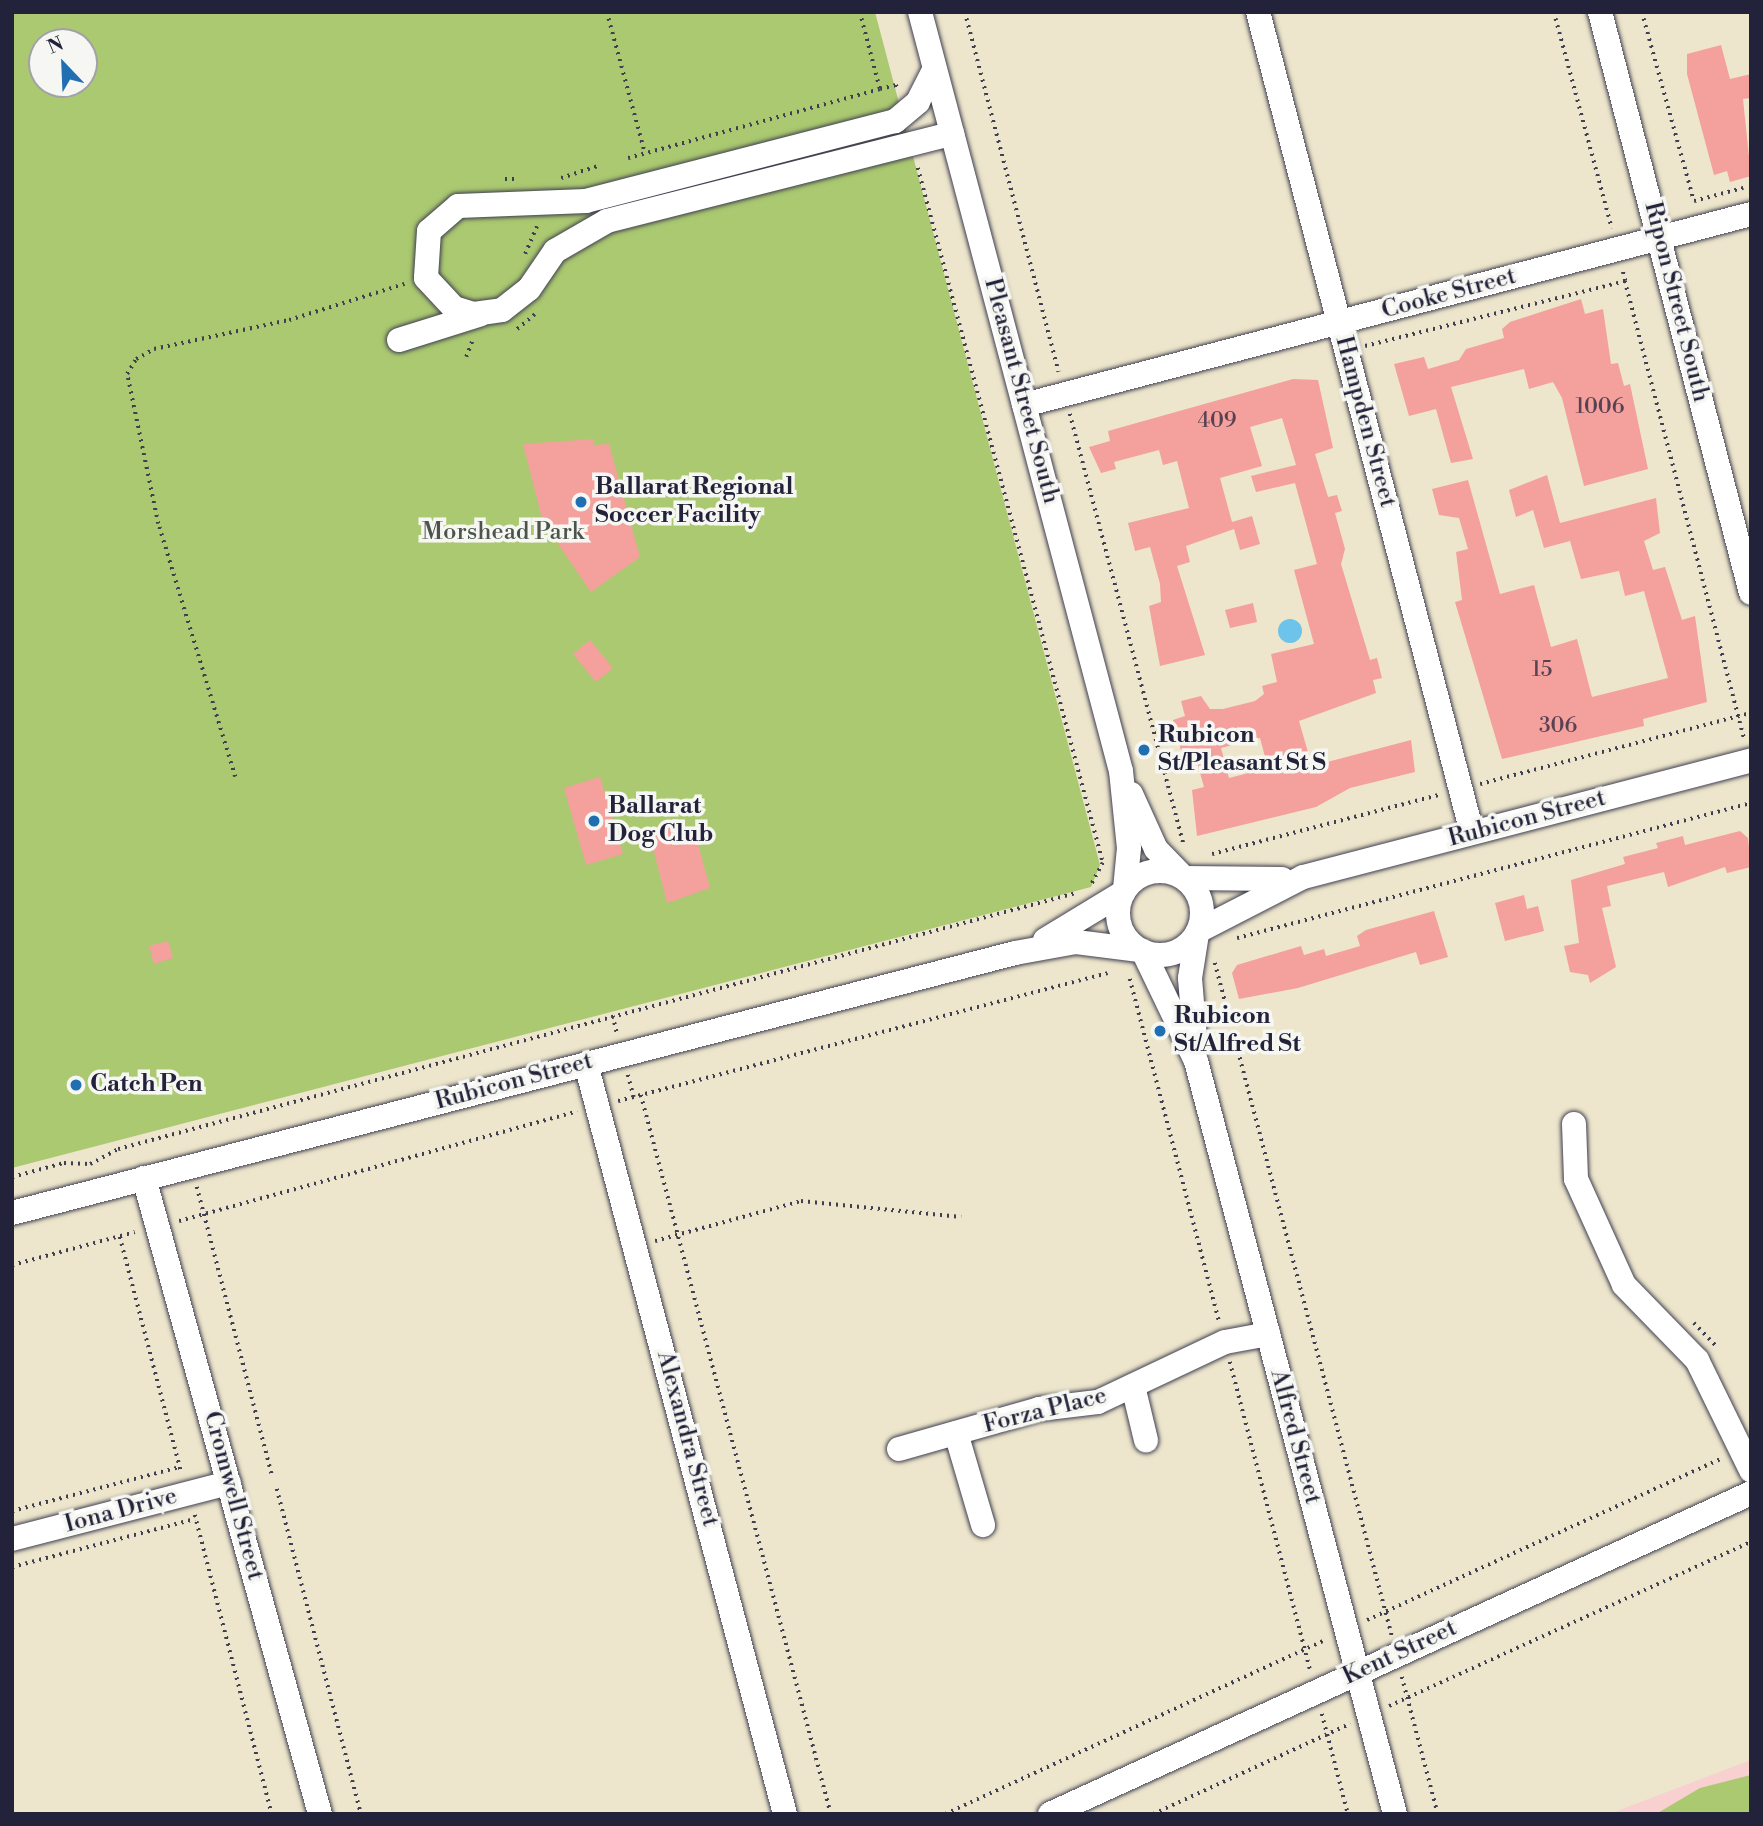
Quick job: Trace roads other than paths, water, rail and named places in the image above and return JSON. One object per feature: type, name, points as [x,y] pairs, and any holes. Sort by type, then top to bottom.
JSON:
[{"type":"street","name":"Pleasant Street South","points":[[920,12],[1121,771],[1129,848],[1124,890]]},
{"type":"street","name":"Hampden Street","points":[[1258,12],[1472,833]]},
{"type":"street","name":"Ripon Street South","points":[[1600,12],[1751,593]]},
{"type":"street","points":[[934,70],[918,102],[895,121],[626,204],[570,239],[513,303],[486,325],[399,341],[429,318],[425,242],[444,214],[476,201],[543,193],[626,204],[952,134]]},
{"type":"street","name":"Cooke Street","points":[[1024,405],[1751,214]]},
{"type":"street","points":[[428,281],[454,308],[486,325]]},
{"type":"street","name":"Rubicon Street","points":[[1198,933],[1303,877],[1472,833],[1747,749]]},
{"type":"street","name":"Pleasant Street South","points":[[1121,771],[1156,849],[1183,877]]},
{"type":"street","points":[[1151,872],[1183,877],[1201,902],[1198,933],[1175,952],[1141,951],[1119,924],[1124,890],[1151,872]]},
{"type":"street","name":"Rubicon Street","points":[[1183,877],[1303,877]]},
{"type":"street","name":"Rubicon Street","points":[[1015,953],[1076,925],[1124,890]]},
{"type":"street","name":"Alfred Street","points":[[1198,933],[1190,978],[1196,1061],[1395,1814]]},
{"type":"street","name":"Rubicon Street","points":[[12,1213],[1015,953],[1076,942],[1141,951]]},
{"type":"street","name":"Alfred Street","points":[[1141,951],[1196,1061]]},
{"type":"street","name":"Alexandra Street","points":[[586,1064],[785,1814]]},
{"type":"street","points":[[1574,1124],[1577,1179],[1624,1285],[1697,1360],[1751,1470]]},
{"type":"street","name":"Cromwell Street","points":[[144,1178],[320,1814]]},
{"type":"street","name":"Forza Place","points":[[900,1449],[1039,1409],[1098,1402],[1225,1342],[1268,1334]]},
{"type":"street","name":"Forza Place","points":[[1133,1387],[1146,1440]]},
{"type":"street","name":"Forza Place","points":[[956,1433],[983,1525]]},
{"type":"street","name":"Iona Drive","points":[[12,1539],[229,1483]]},
{"type":"street","name":"Kent Street","points":[[1050,1814],[1751,1493]]},
{"type":"water","points":[[1290,619],[1301,626],[1302,631],[1295,642],[1290,643],[1279,636],[1278,631],[1285,620]]},
{"type":"place","name":"Ballarat Regional Soccer Facility","points":[[581,502]]},
{"type":"place","name":"Rubicon St/Pleasant St S","points":[[1144,750]]},
{"type":"place","name":"Ballarat Dog Club","points":[[594,821]]},
{"type":"place","name":"Rubicon St/Alfred St","points":[[1160,1031]]},
{"type":"place","name":"Catch Pen","points":[[76,1085]]},
{"type":"park label","name":"Morshead Park","points":[[503,533]]}]
